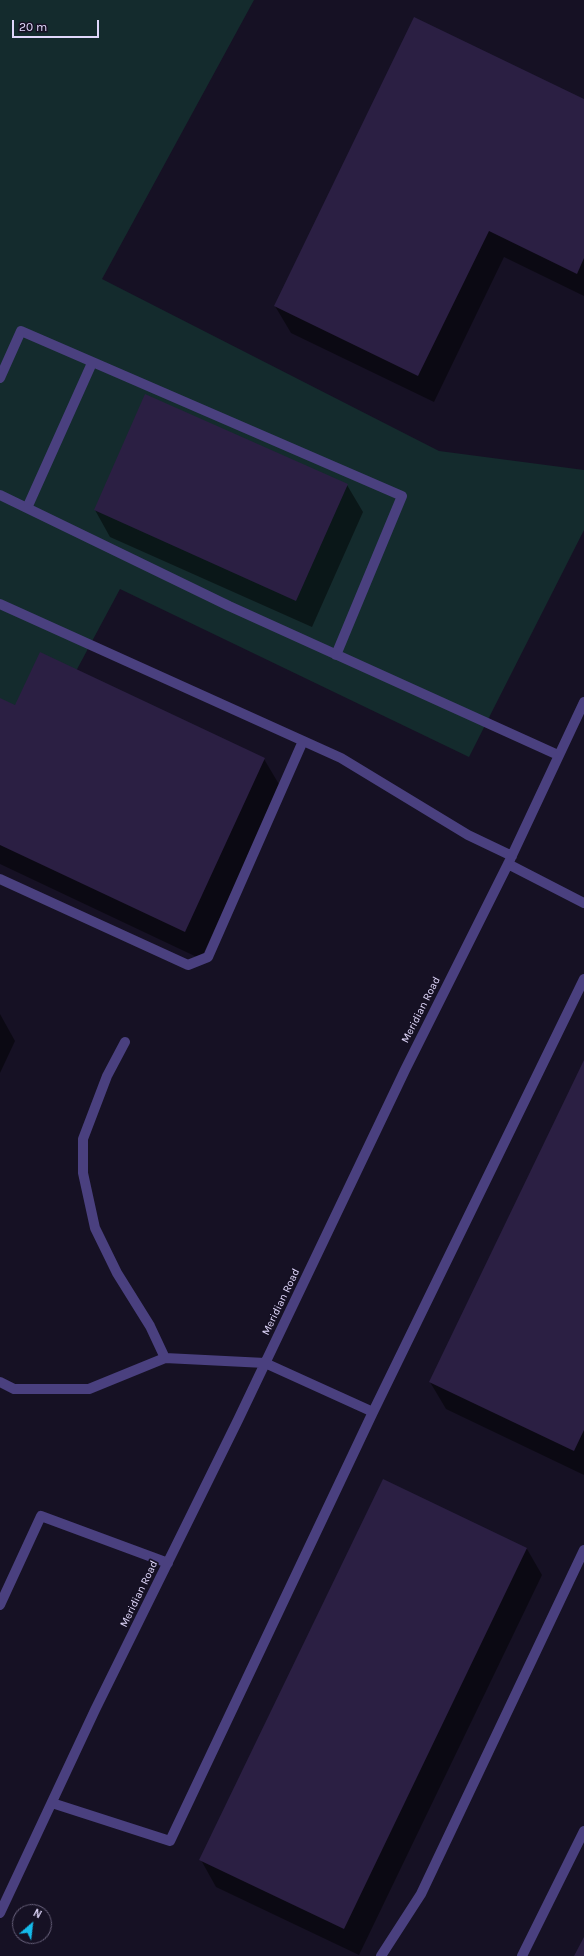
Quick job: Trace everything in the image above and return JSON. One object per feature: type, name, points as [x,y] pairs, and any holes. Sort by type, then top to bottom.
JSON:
[{"type":"street","points":[[0,378],[21,331],[402,496],[336,654]]},
{"type":"street","points":[[27,508],[92,363]]},
{"type":"street","points":[[0,495],[229,606],[558,755]]},
{"type":"street","points":[[0,604],[341,758],[584,903]]},
{"type":"street","name":"Meridian Road","points":[[0,1913],[405,1070],[510,860],[584,702]]},
{"type":"street","points":[[0,879],[188,965],[208,957],[303,741]]},
{"type":"street","points":[[52,1803],[170,1841],[373,1412],[584,979]]},
{"type":"street","points":[[125,1042],[107,1076],[83,1139],[83,1173],[95,1228],[117,1273],[150,1326],[165,1358]]},
{"type":"street","points":[[0,1382],[14,1389],[90,1389],[165,1358],[265,1363],[373,1412]]},
{"type":"street","points":[[0,1605],[41,1516],[168,1563]]},
{"type":"street","points":[[382,1956],[422,1894],[584,1550]]},
{"type":"street","points":[[522,1956],[584,1831]]},
{"type":"green space","points":[[0,0],[254,0],[102,279],[439,451],[584,470],[584,530],[469,757],[120,589],[0,813]]},
{"type":"building","points":[[414,17],[584,99],[584,258],[577,274],[489,231],[418,376],[274,306]]},
{"type":"building","points":[[145,394],[348,484],[296,601],[94,510]]},
{"type":"building","points":[[40,652],[265,758],[185,932],[0,845],[0,698],[15,705]]},
{"type":"building","points":[[584,1060],[584,1430],[574,1451],[429,1382]]},
{"type":"building","points":[[383,1479],[527,1548],[344,1929],[199,1860]]},
{"type":"building","points":[[584,1937],[584,1956],[574,1956]]}]
